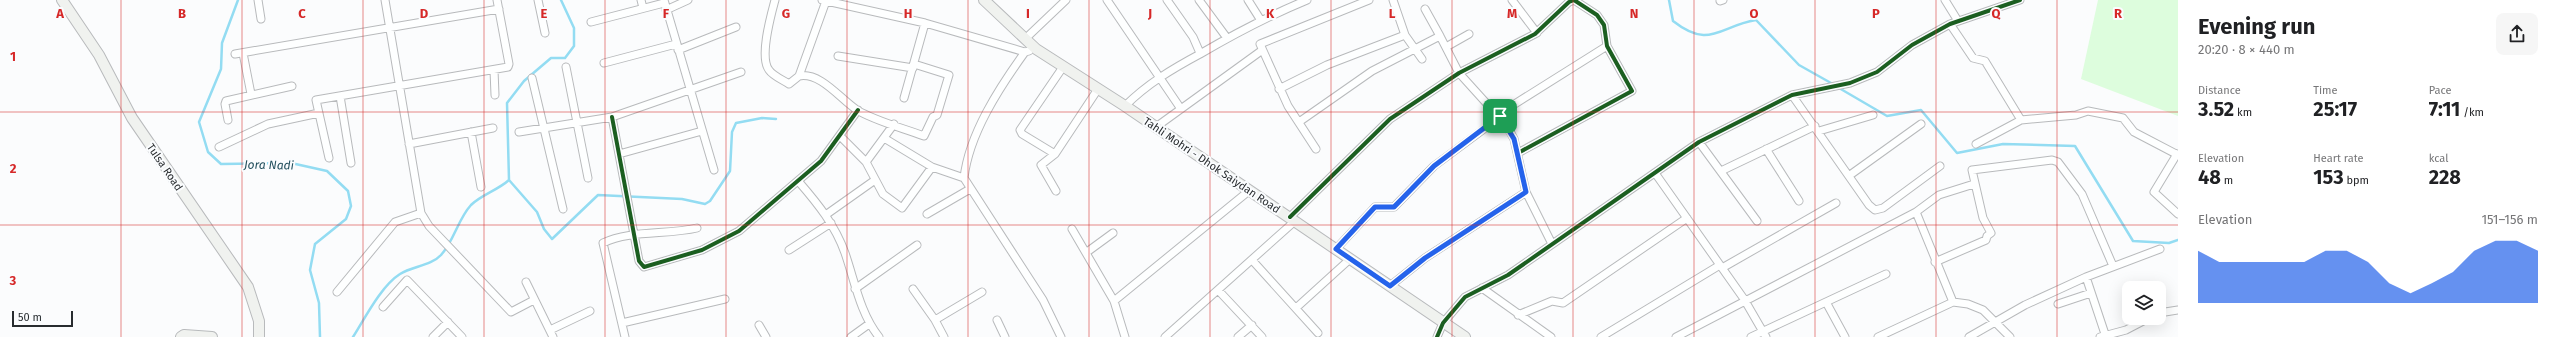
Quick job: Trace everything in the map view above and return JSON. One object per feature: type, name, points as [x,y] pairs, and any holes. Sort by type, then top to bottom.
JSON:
[{"type":"street","name":"Tulsa Road","points":[[62,0],[99,55],[132,118],[248,287],[259,321],[260,337]]},
{"type":"street","points":[[258,0],[261,19]]},
{"type":"street","points":[[385,0],[421,213],[429,226],[463,264],[511,312],[534,300]]},
{"type":"street","points":[[329,158],[316,100],[506,68],[510,64],[497,0]]},
{"type":"street","points":[[538,0],[545,33]]},
{"type":"street","points":[[641,0],[643,8]]},
{"type":"street","points":[[590,22],[643,8],[688,0]]},
{"type":"street","points":[[775,0],[768,28],[765,62],[772,73],[789,84],[799,76],[824,0],[925,23],[1025,52],[1036,49]]},
{"type":"street","name":"Tahli Mohri - Dhok Saiydan Road","points":[[984,0],[1036,49],[1125,106],[1465,337]]},
{"type":"street","points":[[1025,39],[1066,0]]},
{"type":"street","points":[[1107,0],[1181,109]]},
{"type":"street","points":[[1167,0],[1193,37],[1200,54]]},
{"type":"street","points":[[1199,0],[1227,38]]},
{"type":"street","points":[[1248,0],[1260,19]]},
{"type":"street","points":[[1125,106],[1143,88],[1160,76],[1260,19],[1307,0]]},
{"type":"street","points":[[1316,149],[1279,89],[1260,51],[1260,44],[1369,0]]},
{"type":"street","points":[[1393,0],[1405,35],[1422,59]]},
{"type":"street","points":[[1512,0],[1537,33]]},
{"type":"street","points":[[1165,337],[1252,260],[1390,119],[1459,73],[1537,33],[1569,2],[1574,0],[1597,15],[1604,25],[1607,46],[1632,91],[1518,153]]},
{"type":"street","points":[[1945,0],[1958,22]]},
{"type":"street","points":[[1435,336],[1443,322],[1465,297],[1508,275],[1699,142],[1792,95],[1850,83],[1877,72],[1912,45],[1950,24],[2020,0]]},
{"type":"street","points":[[665,4],[714,170]]},
{"type":"street","points":[[235,54],[499,9]]},
{"type":"street","points":[[1425,9],[1459,73],[1500,116],[1514,139],[1526,192],[1552,244]]},
{"type":"street","points":[[904,98],[925,23]]},
{"type":"street","points":[[1950,24],[1973,58],[1985,61],[2022,120]]},
{"type":"street","points":[[604,63],[677,47],[736,27]]},
{"type":"street","points":[[1446,46],[1470,34]]},
{"type":"street","points":[[1279,89],[1327,66],[1405,35]]},
{"type":"street","points":[[1299,122],[1372,70],[1440,36]]},
{"type":"street","points":[[1336,249],[1375,207],[1394,207],[1434,166],[1510,107],[1607,46]]},
{"type":"street","points":[[1156,127],[1260,51]]},
{"type":"street","points":[[243,52],[251,94]]},
{"type":"street","points":[[1025,52],[994,96],[967,155],[964,178],[1044,300],[1061,337]]},
{"type":"street","points":[[799,76],[811,77],[822,82],[858,110],[924,136],[933,117],[937,115],[948,75],[913,66],[838,56]]},
{"type":"street","points":[[566,67],[588,178]]},
{"type":"street","points":[[1054,154],[1022,134],[1020,130],[1063,67]]},
{"type":"street","points":[[494,70],[495,95]]},
{"type":"street","points":[[519,132],[612,117],[741,72]]},
{"type":"street","points":[[532,78],[562,209]]},
{"type":"street","points":[[228,120],[224,104],[226,101],[249,97],[251,94],[292,86]]},
{"type":"street","points":[[1056,191],[1041,165],[1054,154],[1098,89]]},
{"type":"street","points":[[1792,95],[1850,175],[1869,205],[1875,210],[1883,208],[1940,166]]},
{"type":"street","points":[[340,96],[351,163]]},
{"type":"street","points":[[612,117],[623,186],[629,203],[639,261],[644,266],[702,250],[739,231],[799,182],[822,161],[858,110]]},
{"type":"street","points":[[1976,144],[2022,120],[2076,116],[2088,111],[2123,118],[2134,132],[2178,155],[2154,192],[2178,214]]},
{"type":"street","points":[[219,147],[268,124],[319,113]]},
{"type":"street","points":[[1721,171],[1766,149],[1817,128],[1873,115]]},
{"type":"street","points":[[866,162],[894,124]]},
{"type":"street","points":[[1850,175],[1921,124]]},
{"type":"street","points":[[409,144],[493,128]]},
{"type":"street","points":[[619,154],[702,131]]},
{"type":"street","points":[[471,132],[481,187]]},
{"type":"street","points":[[840,136],[866,162],[883,194],[902,208],[932,167]]},
{"type":"street","points":[[884,138],[932,167],[964,178]]},
{"type":"street","points":[[1699,142],[1757,221]]},
{"type":"street","points":[[1766,149],[1799,201]]},
{"type":"street","points":[[1935,262],[1986,240],[1987,236],[1991,233],[1982,218],[1972,170],[2052,160],[2058,162],[2082,194],[2113,266]]},
{"type":"street","points":[[1655,173],[1744,299],[1764,334]]},
{"type":"street","points":[[827,214],[875,180]]},
{"type":"street","points":[[799,182],[827,214],[844,252],[869,324],[880,337]]},
{"type":"street","points":[[1676,337],[1744,299],[1916,212],[1939,195],[1974,184]]},
{"type":"street","points":[[927,214],[970,188]]},
{"type":"street","points":[[1114,301],[1250,190]]},
{"type":"street","points":[[1390,286],[1425,258],[1526,192]]},
{"type":"street","points":[[1601,337],[1721,266],[1836,203]]},
{"type":"street","points":[[1916,212],[1935,262],[1954,302]]},
{"type":"street","points":[[337,292],[395,222],[421,213]]},
{"type":"street","points":[[1518,315],[1552,301],[1563,303],[1687,218]]},
{"type":"street","points":[[789,250],[830,223]]},
{"type":"street","points":[[625,337],[602,245],[605,241],[618,238],[677,233],[697,228]]},
{"type":"street","points":[[1072,229],[1087,252],[1114,301],[1125,337]]},
{"type":"street","points":[[1087,252],[1113,232]]},
{"type":"street","points":[[856,289],[917,245]]},
{"type":"street","points":[[1969,337],[2025,305],[2086,277],[2160,249]]},
{"type":"street","points":[[1296,308],[1350,258]]},
{"type":"street","points":[[1252,260],[1318,333]]},
{"type":"street","points":[[1751,337],[1764,334],[1826,302],[1886,274]]},
{"type":"street","points":[[2086,277],[2104,336],[2126,330],[2136,325]]},
{"type":"street","points":[[383,307],[407,280],[462,337]]},
{"type":"street","points":[[526,282],[553,337]]},
{"type":"street","points":[[1482,288],[1551,337]]},
{"type":"street","points":[[913,289],[935,320],[944,337]]},
{"type":"street","points":[[1218,290],[1262,337]]},
{"type":"street","points":[[935,320],[982,292]]},
{"type":"street","points":[[2058,304],[2091,293]]},
{"type":"street","points":[[622,323],[725,299]]},
{"type":"street","points":[[1826,302],[1845,337]]},
{"type":"street","points":[[1878,337],[1889,335],[1954,302],[1968,304],[1983,310],[2010,337]]},
{"type":"street","points":[[2166,312],[2178,310]]},
{"type":"street","points":[[550,330],[590,311]]},
{"type":"street","points":[[997,320],[1005,337]]},
{"type":"street","points":[[433,337],[448,322]]},
{"type":"street","points":[[851,337],[869,324]]},
{"type":"street","points":[[759,325],[766,337]]},
{"type":"street","points":[[1238,337],[1252,325]]},
{"type":"street","points":[[181,337],[184,335],[212,337]]},
{"type":"green space","points":[[2098,0],[2178,0],[2178,116],[2081,79]]},
{"type":"waterway","name":"Jora Nadi","points":[[238,0],[222,43],[221,69],[199,122],[208,152],[221,164],[291,163],[327,171],[348,191],[351,206],[346,219],[315,244],[310,270],[319,303],[320,337]]},
{"type":"waterway","points":[[353,337],[386,286],[405,271],[437,259],[449,243],[471,205],[509,180],[507,103],[524,81],[551,58],[565,58],[574,46],[574,28],[561,0]]},
{"type":"waterway","points":[[1669,0],[1673,21],[1686,30],[1696,34],[1714,34],[1743,23],[1756,20],[1799,65],[1831,83]]},
{"type":"waterway","points":[[1839,88],[1887,116],[1921,110],[1957,153],[2003,144],[2075,146],[2133,241],[2169,243],[2178,240]]},
{"type":"waterway","points":[[509,180],[537,212],[544,229],[552,239],[598,195],[682,199],[705,204],[710,201],[730,171],[732,132],[736,123],[762,118],[776,119]]},
{"type":"cycle path","points":[[1290,217],[1390,119],[1459,73],[1535,34],[1569,2],[1574,0],[1597,15],[1604,25],[1607,46],[1632,91],[1518,153]]},
{"type":"cycle path","points":[[1437,337],[1443,323],[1465,297],[1508,275],[1699,142],[1792,95],[1850,83],[1877,72],[1912,45],[1950,24],[2020,0]]},
{"type":"cycle path","points":[[612,117],[639,261],[644,267],[702,250],[739,231],[821,161],[858,110]]},
{"type":"route","points":[[1500,116],[1514,139],[1526,192],[1425,258],[1390,286],[1336,249],[1375,207],[1394,207],[1434,166],[1500,116]]}]
